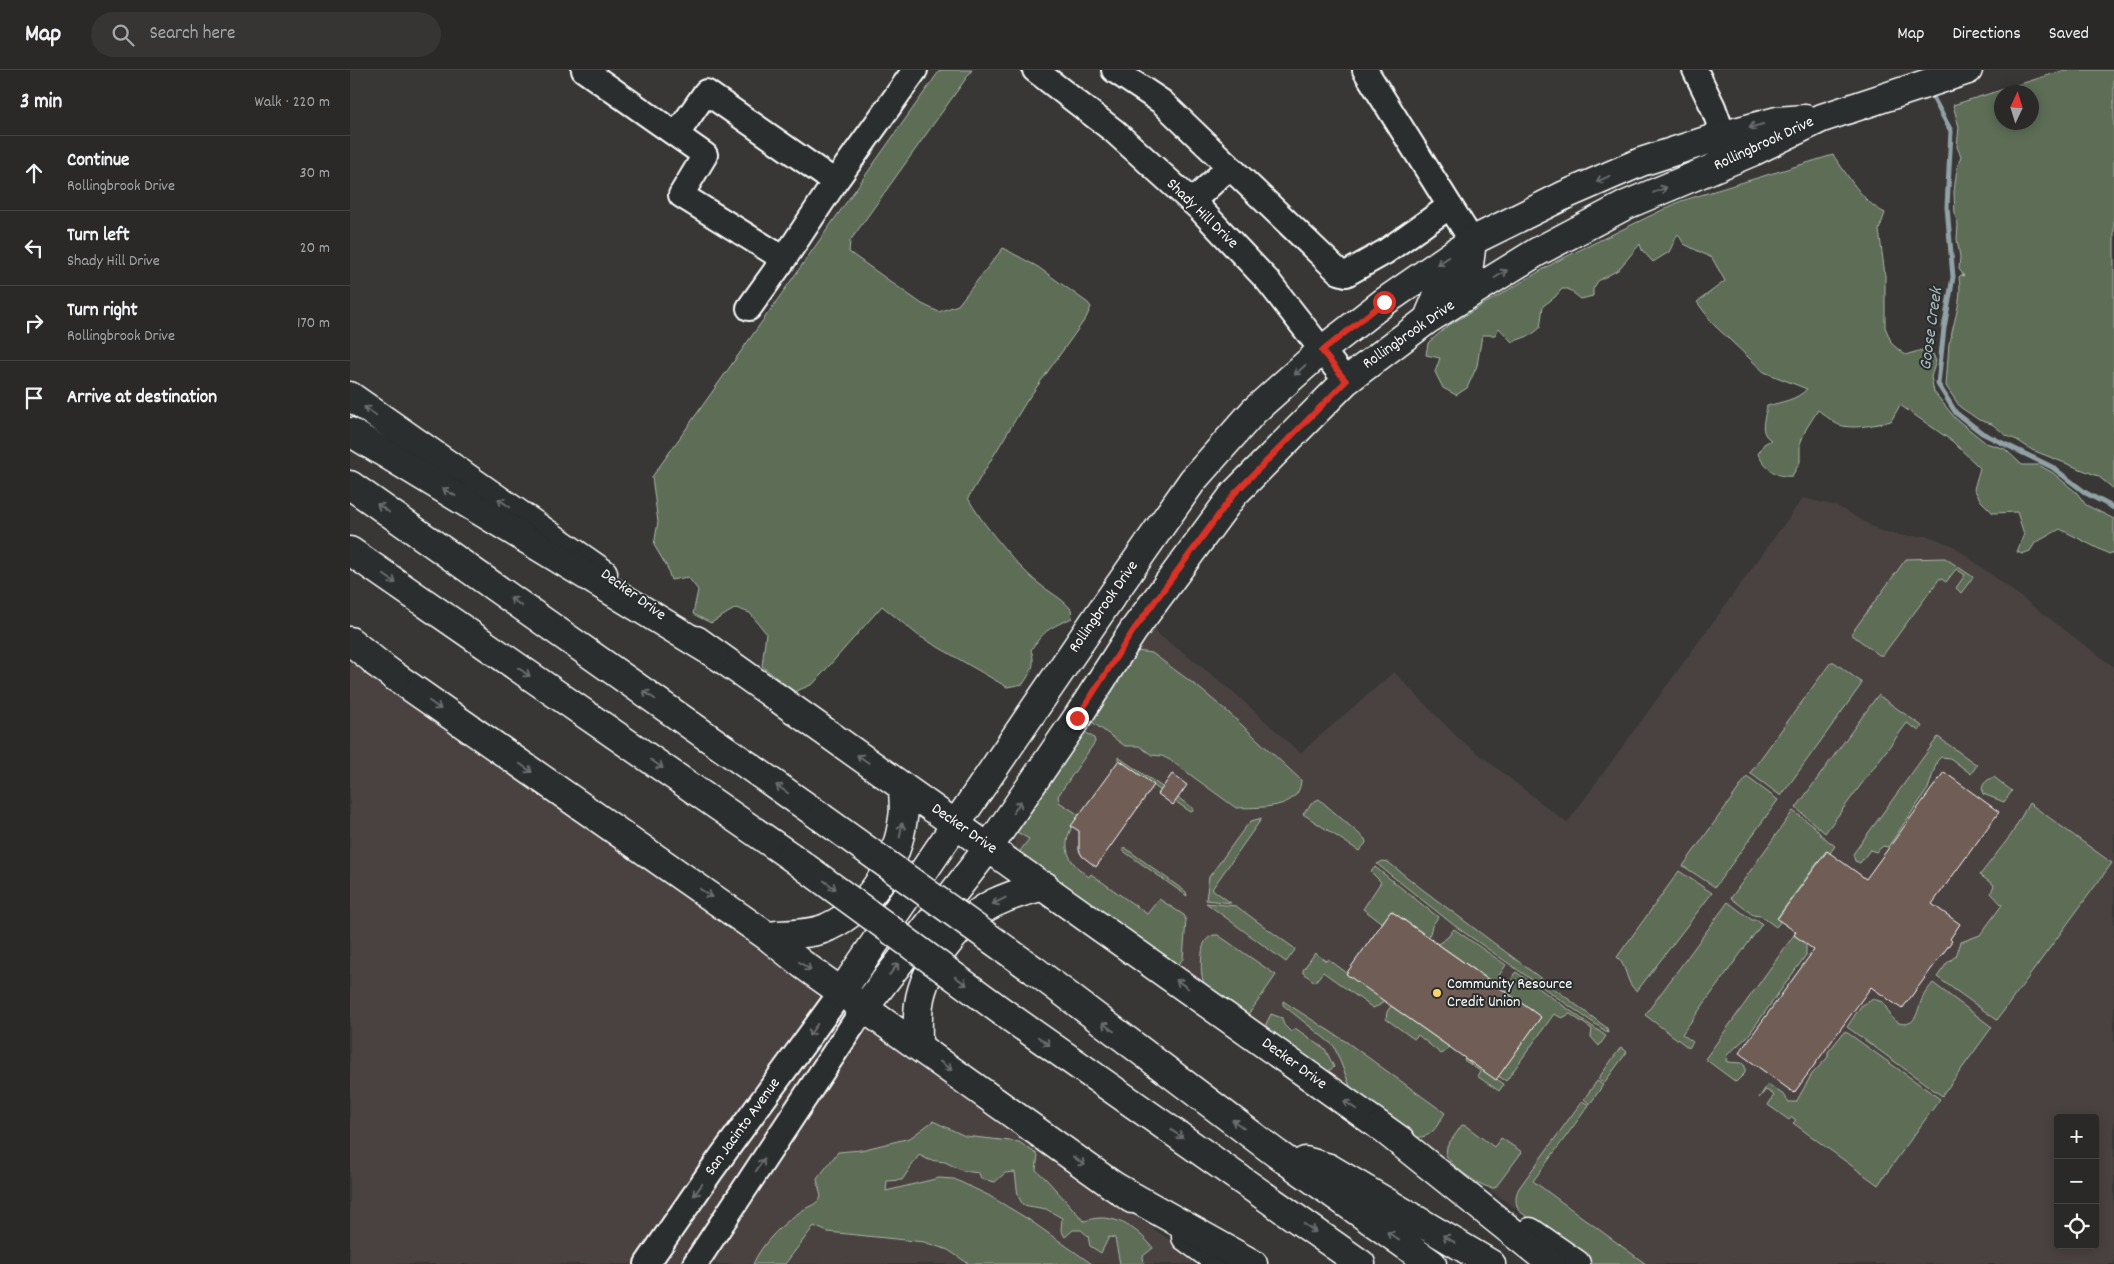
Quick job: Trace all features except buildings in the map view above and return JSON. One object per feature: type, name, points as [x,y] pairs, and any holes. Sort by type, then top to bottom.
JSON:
[{"type":"main road","name":"Rollingbrook Drive","points":[[864,1008],[989,847],[1077,718],[1133,631],[1234,494],[1346,381],[1427,320],[1536,252],[1626,205],[1776,120],[1822,118],[1968,70]]},
{"type":"main road","name":"Rollingbrook Drive","points":[[842,991],[1193,480],[1254,412],[1322,351],[1384,302],[1472,242],[1565,195],[1641,162],[1728,148]]},
{"type":"main road","points":[[1427,320],[1439,292],[1469,265],[1472,242]]},
{"type":"main road","name":"Decker Drive","points":[[350,396],[567,547],[714,654],[1045,886],[1576,1264]]},
{"type":"main road","points":[[350,432],[714,654]]},
{"type":"main road","points":[[350,485],[822,817],[1034,970],[1277,1154],[1432,1264]]},
{"type":"main road","points":[[350,551],[790,856],[1004,1013],[1361,1264]]},
{"type":"main road","points":[[350,641],[395,677]]},
{"type":"main road","points":[[350,645],[767,936],[802,964],[1223,1264]]},
{"type":"main road","points":[[767,936],[826,928],[851,913],[872,894],[888,870],[899,844],[904,815],[903,787]]},
{"type":"main road","points":[[918,1046],[919,1003],[927,976],[940,954],[975,915],[981,911],[1014,894],[1045,886]]},
{"type":"main road","points":[[1382,1127],[1552,1264]]},
{"type":"main road","points":[[1277,1154],[1330,1168],[1491,1264]]},
{"type":"main road","points":[[1112,1185],[1253,1264]]},
{"type":"street","points":[[584,70],[705,155],[681,195],[784,259]]},
{"type":"street","points":[[749,308],[835,182],[915,70]]},
{"type":"street","name":"Shady Hill Drive","points":[[1035,70],[1114,131],[1192,202],[1268,281],[1346,381]]},
{"type":"street","points":[[1114,70],[1162,102],[1339,272],[1346,274],[1385,252],[1450,206]]},
{"type":"street","points":[[1365,70],[1472,242]]},
{"type":"street","points":[[1695,70],[1713,107],[1728,148]]},
{"type":"street","points":[[677,134],[706,92],[835,182]]},
{"type":"street","points":[[1192,202],[1229,166]]},
{"type":"street","name":"San Jacinto Avenue","points":[[647,1264],[711,1171],[842,991]]},
{"type":"street","name":"San Jacinto Avenue","points":[[695,1264],[864,1008]]},
{"type":"shaded area","points":[[1803,498],[1837,506],[1882,532],[1904,536],[1928,536],[1952,545],[2114,667],[2114,1264],[1594,1264],[1017,855],[1014,848],[1015,831],[1157,614],[1154,626],[1159,635],[1238,696],[1300,753],[1394,672],[1457,737],[1567,823]]},
{"type":"shaded area","points":[[350,659],[496,761],[1009,1130],[1205,1264],[350,1264]]},
{"type":"green space","points":[[940,70],[972,70],[850,241],[849,252],[922,304],[939,312],[958,305],[1003,248],[1038,267],[1091,307],[1086,318],[1026,402],[968,498],[981,519],[1010,555],[1038,583],[1060,598],[1071,609],[1072,618],[1044,633],[1031,650],[1033,663],[1031,671],[1023,684],[1007,687],[919,636],[882,606],[813,684],[794,692],[762,666],[766,633],[750,613],[736,608],[711,623],[693,614],[698,590],[688,577],[671,580],[667,567],[654,545],[658,522],[652,477]]},
{"type":"green space","points":[[2065,70],[2114,70],[2114,489],[2098,476],[2032,450],[2007,436],[1992,424],[1979,420],[1960,407],[1946,386],[1949,343],[1959,297],[1959,277],[1961,275],[1964,276],[1959,269],[1958,224],[1955,215],[1954,192],[1957,168],[1961,156],[1957,147],[1959,127],[1953,105],[1994,92],[1994,130],[2039,130],[2039,85],[2017,85]]},
{"type":"green space","points":[[1833,155],[1862,195],[1885,213],[1879,230],[1885,275],[1885,327],[1892,344],[1905,355],[1922,350],[1933,354],[1936,361],[1931,377],[1934,392],[1955,418],[1986,443],[2005,449],[2022,465],[2039,465],[2053,473],[2077,493],[2086,505],[2114,519],[2114,552],[2109,554],[2060,529],[2035,543],[2030,551],[2022,554],[2017,552],[2024,534],[2017,512],[1993,513],[1981,501],[1974,489],[1980,468],[1952,441],[1900,405],[1891,421],[1847,427],[1835,423],[1818,410],[1806,429],[1800,444],[1800,462],[1792,476],[1781,475],[1771,471],[1758,454],[1764,444],[1771,440],[1763,429],[1767,406],[1794,398],[1807,389],[1764,372],[1714,325],[1697,302],[1725,281],[1712,258],[1684,244],[1678,234],[1669,252],[1653,262],[1642,250],[1640,244],[1618,270],[1598,281],[1593,289],[1593,296],[1581,299],[1568,289],[1562,289],[1543,306],[1540,328],[1531,335],[1512,342],[1499,328],[1495,335],[1482,335],[1477,366],[1467,388],[1456,395],[1443,388],[1435,372],[1440,358],[1426,355],[1428,343],[1449,325],[1557,261],[1681,201]]},
{"type":"green space","points":[[1945,558],[1973,577],[1961,593],[1956,588],[1965,575],[1956,569],[1946,582],[1940,578],[1883,655],[1879,655],[1851,634],[1906,559]]},
{"type":"green space","points":[[1137,651],[1152,653],[1198,687],[1301,780],[1299,790],[1293,797],[1286,802],[1266,807],[1236,808],[1170,760],[1162,756],[1152,755],[1139,746],[1125,746],[1092,722],[1091,718],[1131,655]]},
{"type":"green space","points":[[1831,662],[1834,662],[1861,682],[1861,685],[1781,796],[1750,773]]},
{"type":"green space","points":[[1878,695],[1922,726],[1919,731],[1907,723],[1825,833],[1796,808]]},
{"type":"green space","points":[[1081,732],[1085,732],[1094,738],[1095,742],[1058,796],[1059,802],[1079,815],[1073,824],[1067,841],[1069,856],[1080,870],[1089,877],[1091,874],[1147,914],[1159,899],[1184,915],[1186,920],[1183,959],[1178,964],[1174,964],[1017,855],[1029,839],[1015,831]]},
{"type":"green space","points":[[1938,737],[1977,765],[1971,774],[1950,758],[1941,757],[1937,761],[1928,789],[1888,847],[1883,846],[1876,852],[1870,850],[1860,863],[1855,861],[1853,854]]},
{"type":"green space","points":[[1118,757],[1193,808],[1193,811],[1191,812],[1182,806],[1118,760]]},
{"type":"green space","points":[[1747,777],[1778,800],[1715,887],[1683,866]]},
{"type":"green space","points":[[1994,777],[2012,791],[2004,802],[1983,794],[1982,788],[1984,783]]},
{"type":"green space","points":[[1319,799],[1365,839],[1366,843],[1359,851],[1303,814],[1313,802]]},
{"type":"green space","points":[[2029,803],[2112,863],[1997,1020],[1937,977],[1947,963],[1956,956],[1961,942],[1980,935],[2002,905],[1991,893],[1994,885],[1980,875],[2011,835]]},
{"type":"green space","points":[[1793,811],[1814,826],[1821,835],[1835,846],[1830,853],[1826,851],[1777,918],[1781,921],[1776,927],[1761,916],[1753,915],[1731,898]]},
{"type":"green space","points":[[1262,818],[1212,889],[1231,903],[1206,900],[1209,877],[1251,821]]},
{"type":"green space","points":[[1124,847],[1186,892],[1187,896],[1122,850]]},
{"type":"green space","points":[[1383,861],[1388,862],[1607,1028],[1608,1033],[1455,926],[1377,864]]},
{"type":"green space","points":[[1375,867],[1438,917],[1432,926],[1429,937],[1391,911],[1382,923],[1363,909],[1381,882],[1371,872]]},
{"type":"green space","points":[[1679,871],[1712,893],[1637,991],[1630,984],[1623,965],[1617,957]]},
{"type":"green space","points":[[1728,902],[1752,920],[1758,920],[1762,924],[1682,1034],[1693,1042],[1689,1048],[1645,1015]]},
{"type":"green space","points":[[1206,903],[1236,906],[1295,950],[1286,962]]},
{"type":"green space","points":[[1454,929],[1506,965],[1494,983],[1438,944],[1448,937]]},
{"type":"green space","points":[[1214,935],[1218,935],[1276,975],[1247,1014],[1240,1013],[1221,1000],[1208,990],[1204,984],[1201,966],[1202,950],[1207,940]]},
{"type":"green space","points":[[1794,935],[1806,943],[1806,955],[1747,1037],[1727,1055],[1726,1061],[1742,1063],[1745,1066],[1745,1073],[1736,1082],[1705,1059]]},
{"type":"green space","points":[[1315,953],[1326,961],[1328,959],[1384,1000],[1380,1005],[1373,1008],[1323,972],[1315,982],[1303,973],[1303,970]]},
{"type":"green space","points":[[1516,972],[1606,1036],[1599,1046],[1591,1037],[1592,1029],[1570,1014],[1562,1018],[1554,1014],[1506,1081],[1498,1076],[1541,1017],[1504,991]]},
{"type":"green space","points":[[1933,983],[1992,1027],[1942,1096],[1847,1027],[1861,1006],[1873,999],[1883,1002],[1892,1018],[1899,1023],[1910,1023],[1916,1016],[1924,995]]},
{"type":"green space","points":[[1283,1001],[1348,1043],[1445,1113],[1433,1131],[1425,1136],[1414,1137],[1352,1091],[1334,1046],[1283,1005]]},
{"type":"green space","points":[[1391,1006],[1449,1047],[1441,1054],[1418,1035],[1414,1039],[1386,1019],[1387,1012]]},
{"type":"green space","points":[[1271,1014],[1282,1018],[1284,1025],[1291,1032],[1295,1028],[1325,1049],[1334,1067],[1328,1071],[1323,1071],[1266,1029],[1266,1024]]},
{"type":"green space","points":[[1845,1031],[1940,1099],[1878,1185],[1793,1123],[1796,1120],[1792,1117],[1789,1120],[1768,1105],[1774,1095],[1766,1090],[1759,1098],[1768,1084],[1785,1096],[1788,1102],[1796,1102],[1812,1074],[1828,1057],[1828,1052]]},
{"type":"green space","points":[[1621,1047],[1627,1052],[1604,1083],[1598,1079]]},
{"type":"green space","points":[[1465,1058],[1504,1084],[1499,1091],[1477,1076],[1480,1071],[1464,1060]]},
{"type":"green space","points":[[1597,1081],[1603,1085],[1590,1104],[1584,1099]]},
{"type":"green space","points":[[1582,1101],[1589,1105],[1533,1181],[1646,1264],[1593,1264],[1519,1211],[1516,1197],[1519,1188]]},
{"type":"green space","points":[[933,1121],[965,1136],[1019,1142],[1038,1155],[1036,1170],[1084,1221],[1099,1218],[1115,1220],[1143,1236],[1153,1248],[1143,1256],[1144,1264],[1120,1264],[1115,1238],[1109,1237],[1101,1253],[1090,1246],[1088,1236],[1081,1230],[1073,1230],[1065,1237],[1061,1230],[1062,1218],[1046,1209],[1023,1205],[1018,1196],[1015,1172],[1005,1173],[995,1182],[981,1179],[979,1173],[963,1171],[945,1162],[929,1160],[919,1155],[902,1180],[887,1181],[886,1191],[939,1178],[954,1179],[988,1195],[1028,1219],[1092,1264],[969,1264],[948,1250],[924,1242],[828,1232],[814,1226],[785,1264],[753,1264],[762,1248],[781,1227],[819,1200],[821,1197],[817,1179],[838,1152],[861,1150],[910,1138]]},
{"type":"green space","points":[[1462,1125],[1494,1147],[1501,1138],[1522,1152],[1495,1188],[1475,1181],[1454,1165],[1446,1155],[1447,1146]]},
{"type":"waterway","name":"Goose Creek","points":[[1930,92],[1951,131],[1947,207],[1953,277],[1944,328],[1938,384],[1956,413],[1982,433],[2052,467],[2086,493],[2114,508]]},
{"type":"place","name":"Community Resource Credit Union","points":[[1437,993]]},
{"type":"route","points":[[1077,718],[1133,631],[1234,494],[1346,381],[1322,351],[1384,302]]}]
